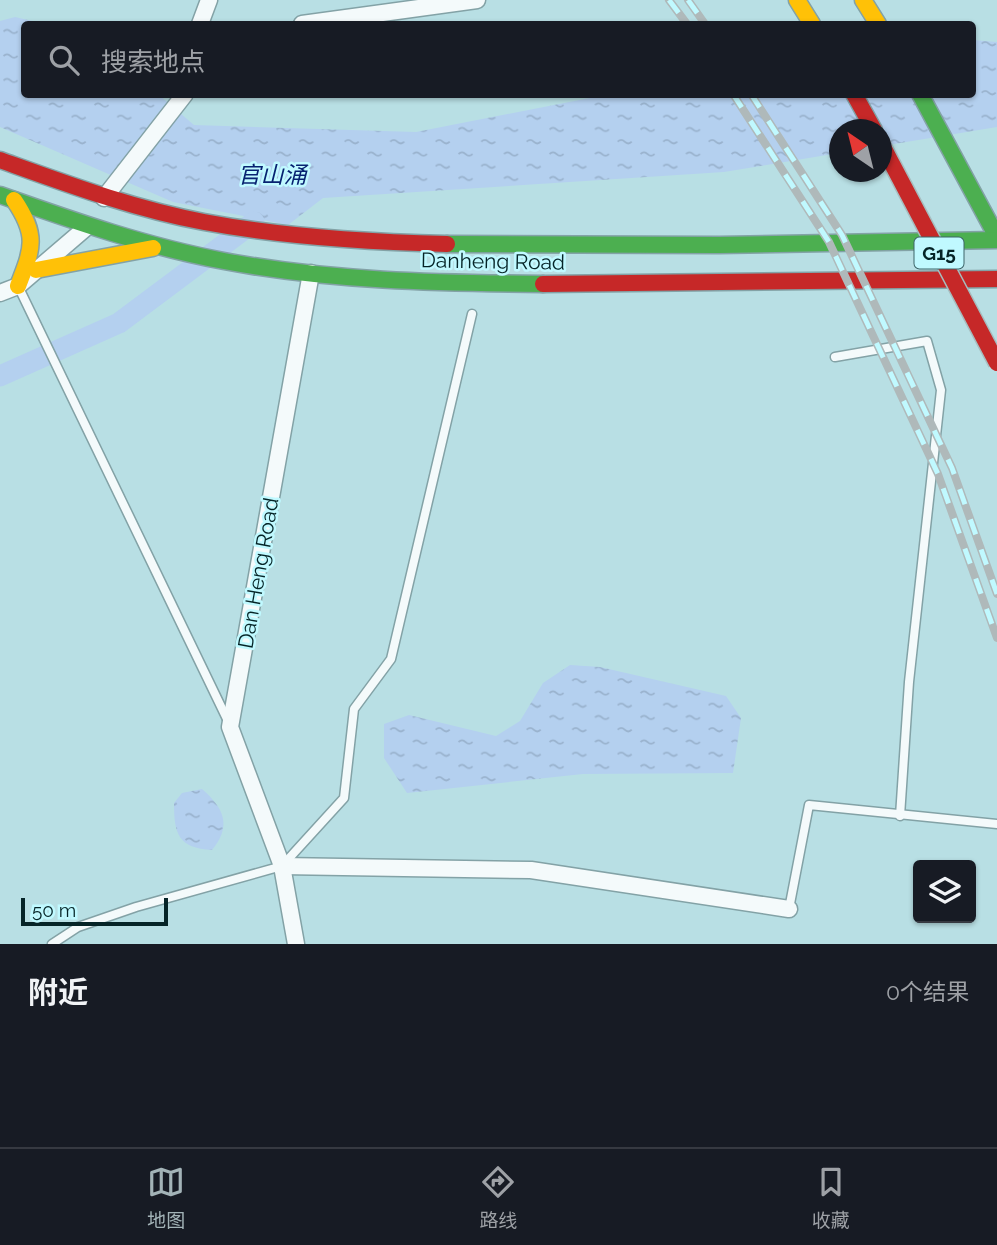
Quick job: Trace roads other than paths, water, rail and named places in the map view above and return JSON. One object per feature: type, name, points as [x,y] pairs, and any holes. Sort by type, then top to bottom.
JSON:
[{"type":"main road","points":[[797,0],[810,21]]},
{"type":"main road","points":[[863,0],[876,21]]},
{"type":"main road","points":[[855,98],[868,119]]},
{"type":"main road","name":"G15","points":[[922,98],[997,239]]},
{"type":"main road","name":"Danheng Road","points":[[0,160],[104,198],[203,222],[322,238],[442,245],[671,246],[997,239]]},
{"type":"main road","name":"G15","points":[[892,164],[997,363]]},
{"type":"main road","points":[[7,198],[31,224],[33,248],[18,286]]},
{"type":"main road","name":"Danheng Road","points":[[7,198],[88,226],[163,246],[257,267],[311,273],[457,283],[688,284],[997,279]]},
{"type":"main road","points":[[36,270],[163,246]]},
{"type":"street","points":[[201,21],[209,0]]},
{"type":"street","points":[[324,21],[477,0]]},
{"type":"street","points":[[104,198],[182,98]]},
{"type":"street","points":[[0,293],[18,286],[88,226]]},
{"type":"street","name":"Dan Heng Road","points":[[230,727],[311,273]]},
{"type":"street","points":[[230,727],[282,866],[296,944]]},
{"type":"street","points":[[282,866],[531,870],[789,909]]},
{"type":"lane","points":[[18,286],[230,727]]},
{"type":"lane","points":[[52,944],[78,927],[124,911],[282,866],[344,798],[354,709],[391,659],[472,314]]},
{"type":"lane","points":[[835,357],[927,341],[942,390],[909,682],[900,816]]},
{"type":"lane","points":[[789,909],[809,805],[997,824]]},
{"type":"water","name":"官山涌","points":[[15,17],[33,21],[21,21],[21,98],[162,98],[194,125],[416,132],[590,98],[976,98],[976,40],[997,42],[997,127],[892,144],[892,119],[829,119],[829,155],[724,172],[323,198],[288,225],[173,202],[0,127],[0,21]]},
{"type":"water","points":[[570,665],[600,667],[726,696],[741,718],[733,773],[583,774],[407,793],[384,758],[384,724],[409,715],[496,736],[520,721],[543,683]]},
{"type":"water","points":[[202,789],[216,803],[223,818],[222,833],[212,850],[201,849],[185,842],[175,823],[174,803],[182,793]]},
{"type":"waterway","points":[[0,376],[119,323],[254,222]]},
{"type":"railway","points":[[669,0],[685,21]]},
{"type":"railway","points":[[688,0],[703,21]]},
{"type":"railway","points":[[736,98],[829,242],[938,474],[997,638]]},
{"type":"railway","points":[[754,98],[842,235],[952,468],[997,594]]}]
